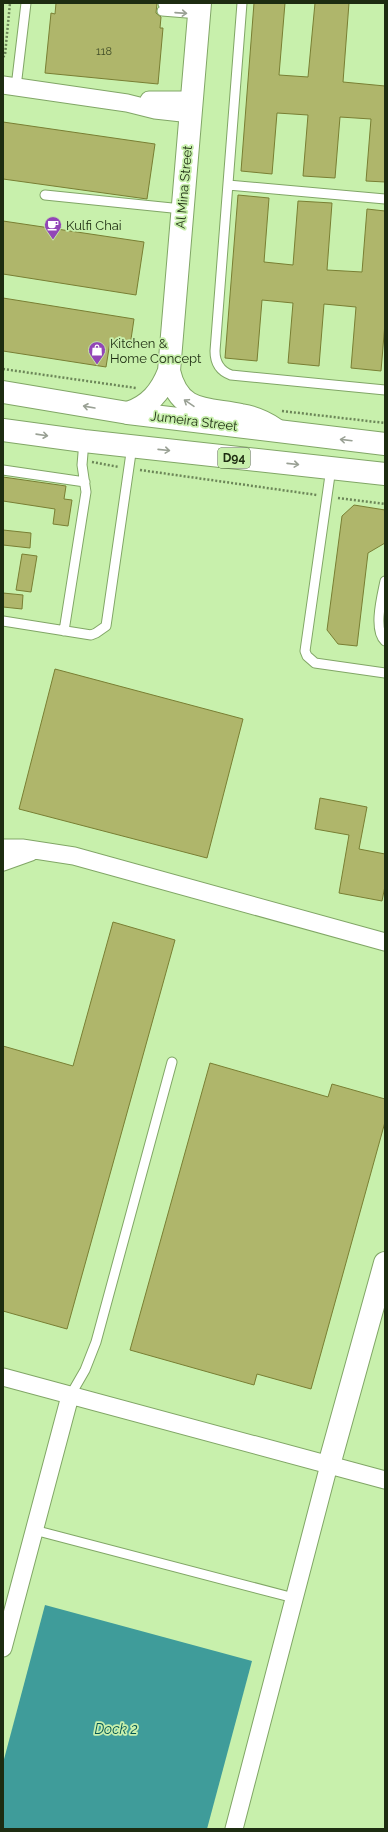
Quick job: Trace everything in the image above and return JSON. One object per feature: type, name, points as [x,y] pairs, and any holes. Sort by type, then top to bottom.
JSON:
[{"type":"main road","name":"Al Mina Street","points":[[168,371],[200,8]]},
{"type":"main road","points":[[128,413],[145,406],[158,393],[168,371]]},
{"type":"main road","points":[[168,371],[176,390],[191,405],[203,410],[251,417],[278,432]]},
{"type":"main road","name":"Jumeira Street","points":[[3,392],[128,413],[385,444]]},
{"type":"main road","name":"D94","points":[[3,430],[83,451],[132,446],[385,474]]},
{"type":"main road","points":[[329,1465],[385,1263]]},
{"type":"street","points":[[10,86],[127,103],[149,100],[191,107]]},
{"type":"street","points":[[3,848],[22,848],[74,856],[385,942]]},
{"type":"street","points":[[3,862],[35,850]]},
{"type":"street","points":[[3,1378],[385,1480]]},
{"type":"street","points":[[3,1648],[70,1396]]},
{"type":"street","points":[[234,1829],[329,1465]]},
{"type":"lane","points":[[10,86],[26,3]]},
{"type":"lane","points":[[242,3],[215,351],[217,364],[220,369],[232,375],[385,390]]},
{"type":"lane","points":[[162,8],[200,8]]},
{"type":"lane","points":[[228,185],[385,199]]},
{"type":"lane","points":[[45,195],[182,209]]},
{"type":"lane","points":[[3,621],[91,635],[106,626],[132,446]]},
{"type":"lane","points":[[64,631],[86,492],[83,451]]},
{"type":"lane","points":[[331,468],[305,645],[307,656],[314,663],[385,673]]},
{"type":"lane","points":[[3,470],[85,482]]},
{"type":"lane","points":[[385,580],[378,629],[385,641]]},
{"type":"lane","points":[[70,1396],[85,1370],[96,1342],[172,1062]]},
{"type":"lane","points":[[34,1530],[294,1598]]},
{"type":"path","points":[[3,57],[5,55],[10,3]]},
{"type":"path","points":[[3,369],[144,389],[158,393]]},
{"type":"path","points":[[83,451],[129,468],[385,504]]},
{"type":"water","name":"Dock 2","points":[[45,1605],[252,1661],[207,1829],[3,1829],[3,1763]]},
{"type":"building","points":[[56,3],[157,3],[156,13],[161,17],[160,28],[163,28],[158,84],[45,73],[51,13],[55,14]]},
{"type":"building","points":[[254,3],[285,3],[279,75],[308,77],[315,3],[349,3],[343,82],[385,86],[385,182],[366,181],[371,119],[340,117],[335,178],[303,176],[308,115],[277,113],[272,174],[241,171]]},
{"type":"building","points":[[3,122],[155,144],[147,199],[3,179]]},
{"type":"building","points":[[238,195],[269,198],[264,262],[293,265],[298,201],[332,203],[327,270],[362,272],[367,209],[385,211],[385,323],[381,371],[351,368],[356,307],[324,304],[319,366],[288,363],[293,303],[262,300],[257,361],[225,358]]},
{"type":"building","points":[[3,221],[144,242],[136,295],[3,274]]},
{"type":"building","points":[[3,298],[134,319],[130,346],[110,342],[106,367],[3,351]]},
{"type":"building","points":[[3,477],[66,486],[64,499],[72,500],[68,526],[53,524],[55,509],[3,501]]},
{"type":"building","points":[[354,505],[385,510],[385,543],[368,553],[357,646],[338,644],[327,630],[342,516]]},
{"type":"building","points":[[3,530],[31,533],[30,548],[3,545]]},
{"type":"building","points":[[22,554],[37,556],[31,592],[16,590]]},
{"type":"building","points":[[3,593],[23,595],[22,609],[3,607]]},
{"type":"building","points":[[55,669],[243,719],[207,858],[19,809]]},
{"type":"building","points":[[320,798],[367,807],[359,849],[385,854],[385,886],[382,901],[339,893],[349,835],[315,829]]},
{"type":"building","points":[[113,922],[175,940],[67,1329],[3,1311],[3,1046],[73,1066]]},
{"type":"building","points":[[210,1063],[328,1097],[332,1084],[385,1099],[385,1122],[311,1389],[257,1374],[254,1385],[130,1350]]},
{"type":"place","name":"Kulfi Chai","points":[[53,240]]},
{"type":"place","name":"Kitchen & Home Concept","points":[[97,365]]}]
